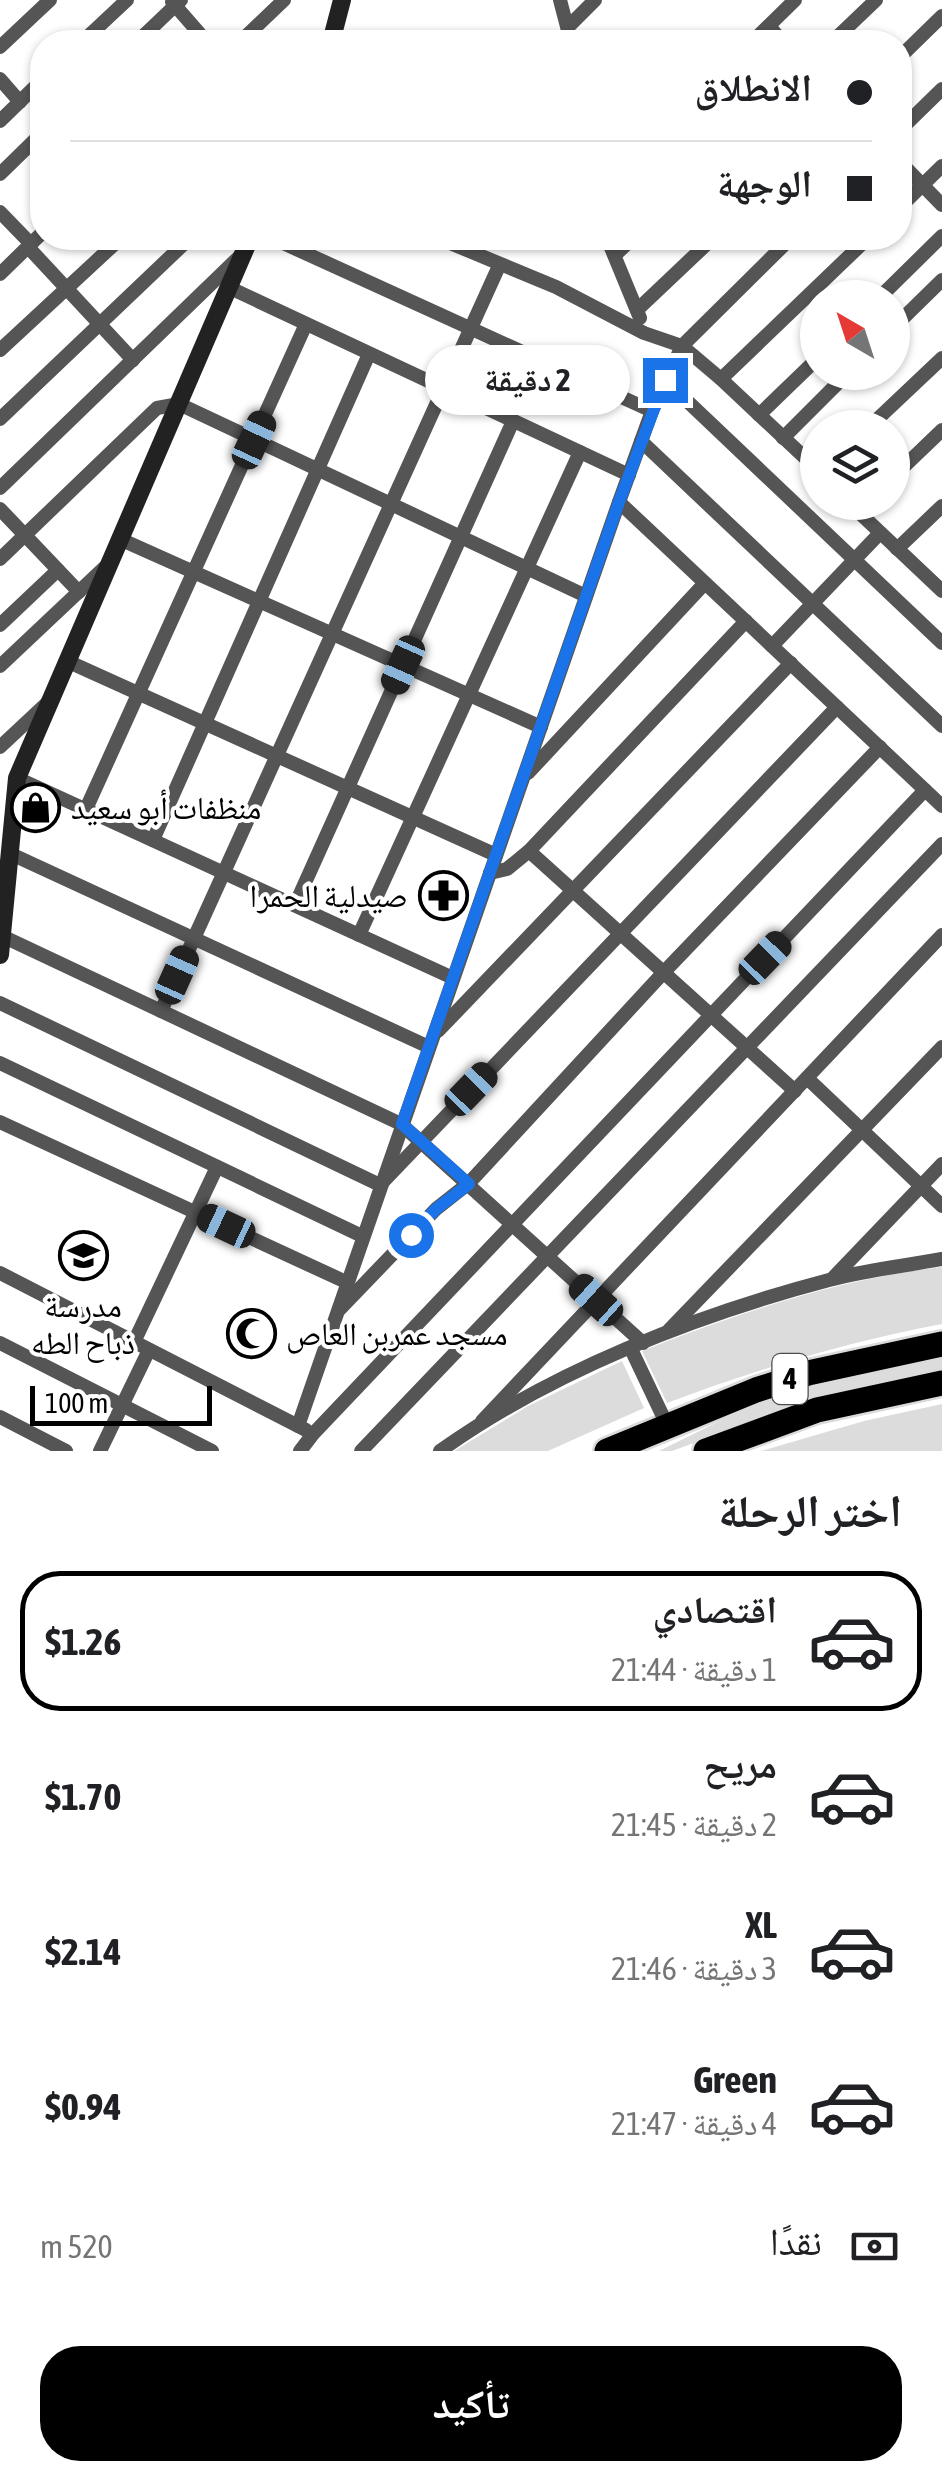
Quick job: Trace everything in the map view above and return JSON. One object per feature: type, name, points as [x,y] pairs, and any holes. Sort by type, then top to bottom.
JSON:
[{"type":"highway","name":"4","points":[[607,1451],[808,1373],[942,1344]]},
{"type":"highway","name":"4","points":[[706,1451],[817,1410],[942,1384]]},
{"type":"main road","points":[[334,30],[342,0]]},
{"type":"main road","points":[[0,814],[114,560],[244,250]]},
{"type":"main road","points":[[1,946],[17,778]]},
{"type":"street","points":[[0,47],[50,0]]},
{"type":"street","points":[[95,30],[127,0]]},
{"type":"street","points":[[253,30],[284,0]]},
{"type":"street","points":[[560,0],[570,30]]},
{"type":"street","points":[[569,26],[594,0]]},
{"type":"street","points":[[765,30],[795,0]]},
{"type":"street","points":[[845,30],[876,0]]},
{"type":"street","points":[[148,30],[175,2],[197,30]]},
{"type":"street","points":[[912,45],[942,16]]},
{"type":"street","points":[[769,26],[772,30]]},
{"type":"street","points":[[0,79],[20,102]]},
{"type":"street","points":[[912,118],[942,89]]},
{"type":"street","points":[[0,120],[30,92]]},
{"type":"street","points":[[0,174],[30,145]]},
{"type":"street","points":[[912,195],[942,166]]},
{"type":"street","points":[[912,175],[942,205]]},
{"type":"street","points":[[0,212],[30,238]]},
{"type":"street","points":[[897,280],[942,236]]},
{"type":"street","points":[[0,274],[30,245]]},
{"type":"street","points":[[40,250],[64,288],[132,360]]},
{"type":"street","points":[[0,350],[107,250]]},
{"type":"street","points":[[0,419],[178,250]]},
{"type":"street","points":[[0,488],[242,250]]},
{"type":"street","points":[[298,250],[652,410]]},
{"type":"street","points":[[466,250],[556,287],[644,333],[682,346],[800,454]]},
{"type":"street","points":[[612,250],[644,333]]},
{"type":"street","points":[[615,256],[621,250]]},
{"type":"street","points":[[637,310],[700,250]]},
{"type":"street","points":[[298,1426],[652,410],[682,346],[778,250]]},
{"type":"street","points":[[721,378],[855,250]]},
{"type":"street","points":[[161,1011],[499,266]]},
{"type":"street","points":[[910,311],[942,280]]},
{"type":"street","points":[[228,287],[629,475]]},
{"type":"street","points":[[86,809],[306,324]]},
{"type":"street","points":[[153,840],[369,354]]},
{"type":"street","points":[[887,410],[942,358]]},
{"type":"street","points":[[759,415],[800,375]]},
{"type":"street","points":[[665,380],[942,643]]},
{"type":"street","points":[[783,438],[831,390]]},
{"type":"street","points":[[0,560],[157,408],[178,404],[586,596]]},
{"type":"street","points":[[294,905],[514,421]]},
{"type":"street","points":[[910,461],[942,430]]},
{"type":"street","points":[[641,442],[942,726]]},
{"type":"street","points":[[360,935],[580,452]]},
{"type":"street","points":[[619,502],[942,806]]},
{"type":"street","points":[[898,550],[942,506]]},
{"type":"street","points":[[0,509],[79,592]]},
{"type":"street","points":[[868,520],[942,590]]},
{"type":"street","points":[[772,646],[880,534]]},
{"type":"street","points":[[122,540],[541,727]]},
{"type":"street","points":[[0,666],[114,560]]},
{"type":"street","points":[[0,625],[58,570]]},
{"type":"street","points":[[524,778],[706,583]]},
{"type":"street","points":[[490,873],[507,869],[530,850],[746,622]]},
{"type":"street","points":[[69,662],[496,855]]},
{"type":"street","points":[[436,1032],[791,664]]},
{"type":"street","points":[[0,747],[53,698]]},
{"type":"street","points":[[380,1185],[836,707]]},
{"type":"street","points":[[335,1314],[436,1209],[469,1184],[664,972],[880,747]]},
{"type":"street","points":[[17,778],[453,978]]},
{"type":"street","points":[[300,1451],[925,790]]},
{"type":"street","points":[[361,1451],[942,844]]},
{"type":"street","points":[[530,850],[795,1090]]},
{"type":"street","points":[[11,854],[429,1047]]},
{"type":"street","points":[[482,1420],[942,936]]},
{"type":"street","points":[[1,946],[161,1011],[402,1124],[596,1300],[637,1346],[656,1432]]},
{"type":"street","points":[[0,1004],[380,1185]]},
{"type":"street","points":[[665,1335],[942,1048]]},
{"type":"street","points":[[0,1063],[362,1236]]},
{"type":"street","points":[[807,1078],[942,1206]]},
{"type":"street","points":[[0,1122],[346,1282]]},
{"type":"street","points":[[831,1279],[942,1164]]},
{"type":"street","points":[[134,1342],[217,1167]]},
{"type":"street","points":[[440,1451],[482,1420],[544,1386],[665,1335],[831,1279],[942,1260]]},
{"type":"street","points":[[0,1273],[313,1434]]},
{"type":"street","points":[[0,1343],[212,1451]]},
{"type":"street","points":[[100,1451],[149,1350]]},
{"type":"street","points":[[0,1417],[66,1451]]},
{"type":"shaded area","points":[[942,1267],[942,1324],[803,1358],[667,1403],[642,1351],[789,1299],[903,1272]]},
{"type":"shaded area","points":[[942,1354],[942,1371],[814,1399],[672,1451],[659,1451],[760,1401],[811,1384]]},
{"type":"shaded area","points":[[622,1361],[644,1408],[548,1451],[454,1451],[528,1406]]},
{"type":"shaded area","points":[[942,1404],[942,1451],[761,1451],[864,1421]]},
{"type":"place","name":"منظفات أبو سعيد","points":[[36,808]]},
{"type":"place","name":"صيدلية الحمرا","points":[[443,896]]},
{"type":"place","name":"مدرسة ذباح الطه","points":[[83,1256]]},
{"type":"place","name":"مسجد عمربن العاص","points":[[251,1334]]},
{"type":"route","points":[[411,1235],[436,1209],[469,1184],[402,1124],[665,380]]}]
